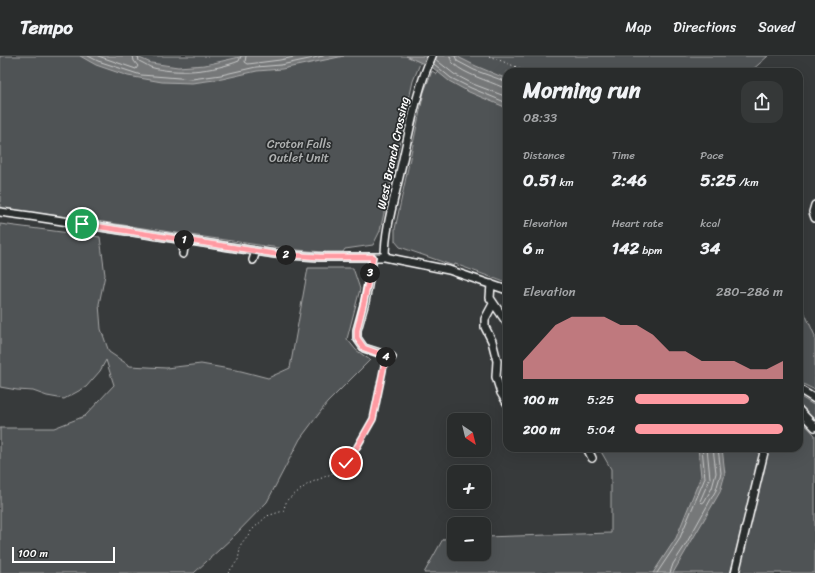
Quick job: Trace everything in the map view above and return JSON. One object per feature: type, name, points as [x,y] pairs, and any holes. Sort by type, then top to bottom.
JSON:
[{"type":"street","name":"West Branch Crossing","points":[[385,257],[385,244],[394,199],[418,94],[432,56]]},
{"type":"street","points":[[815,205],[813,212],[815,218]]},
{"type":"street","points":[[0,212],[256,251],[320,257],[385,257],[430,265],[503,288]]},
{"type":"street","points":[[183,254],[185,241]]},
{"type":"street","points":[[253,260],[256,251]]},
{"type":"street","points":[[373,257],[357,330],[357,338],[364,348],[389,357]]},
{"type":"street","points":[[491,284],[490,298],[503,318]]},
{"type":"street","points":[[493,304],[485,320],[485,327],[492,341],[497,361],[496,377],[503,396]]},
{"type":"street","points":[[803,391],[815,398]]},
{"type":"street","points":[[803,414],[815,427]]},
{"type":"street","points":[[589,452],[592,458]]},
{"type":"street","points":[[735,573],[764,452]]},
{"type":"path","points":[[490,56],[519,68]]},
{"type":"path","points":[[228,573],[238,560],[241,544],[252,530],[267,516],[283,511],[287,500],[308,484],[330,474],[346,463],[373,419],[389,357]]},
{"type":"green space","name":"Croton Falls Outlet Unit","points":[[0,56],[423,56],[413,81],[380,231],[373,245],[345,249],[343,252],[326,252],[277,248],[0,209]]},
{"type":"green space","points":[[444,56],[768,56],[754,68],[503,68],[503,282],[455,264],[454,266],[400,247],[395,241],[395,229],[424,92],[432,71],[437,74]]},
{"type":"green space","points":[[0,224],[100,237],[105,275],[99,304],[101,329],[109,352],[130,366],[166,368],[201,364],[241,371],[268,378],[290,368],[308,268],[353,268],[360,289],[347,339],[356,350],[370,360],[327,403],[300,439],[267,502],[233,537],[194,573],[0,573],[0,428],[54,428],[85,416],[114,385],[106,360],[100,371],[86,387],[64,399],[47,396],[33,391],[0,387]]},
{"type":"green space","points":[[803,309],[815,336],[815,390],[803,384]]},
{"type":"green space","points":[[803,398],[815,406],[815,421],[803,408]]},
{"type":"green space","points":[[803,422],[815,435],[815,573],[424,573],[443,539],[447,539],[447,561],[491,561],[491,537],[611,533],[611,469],[601,452],[803,452]]},
{"type":"water","points":[[80,56],[135,56],[151,63],[178,67],[205,65],[244,56],[344,56],[282,69],[257,71],[222,79],[192,83],[162,82],[128,76],[96,65]]},
{"type":"water","points":[[406,56],[456,56],[503,77],[503,106],[469,92],[449,81],[433,68]]},
{"type":"water","points":[[698,452],[722,452],[725,474],[720,492],[673,573],[653,573],[676,538],[701,476]]},
{"type":"route","points":[[82,224],[275,254],[320,257],[373,257],[357,330],[357,338],[364,348],[386,356],[373,419],[346,463]]}]
